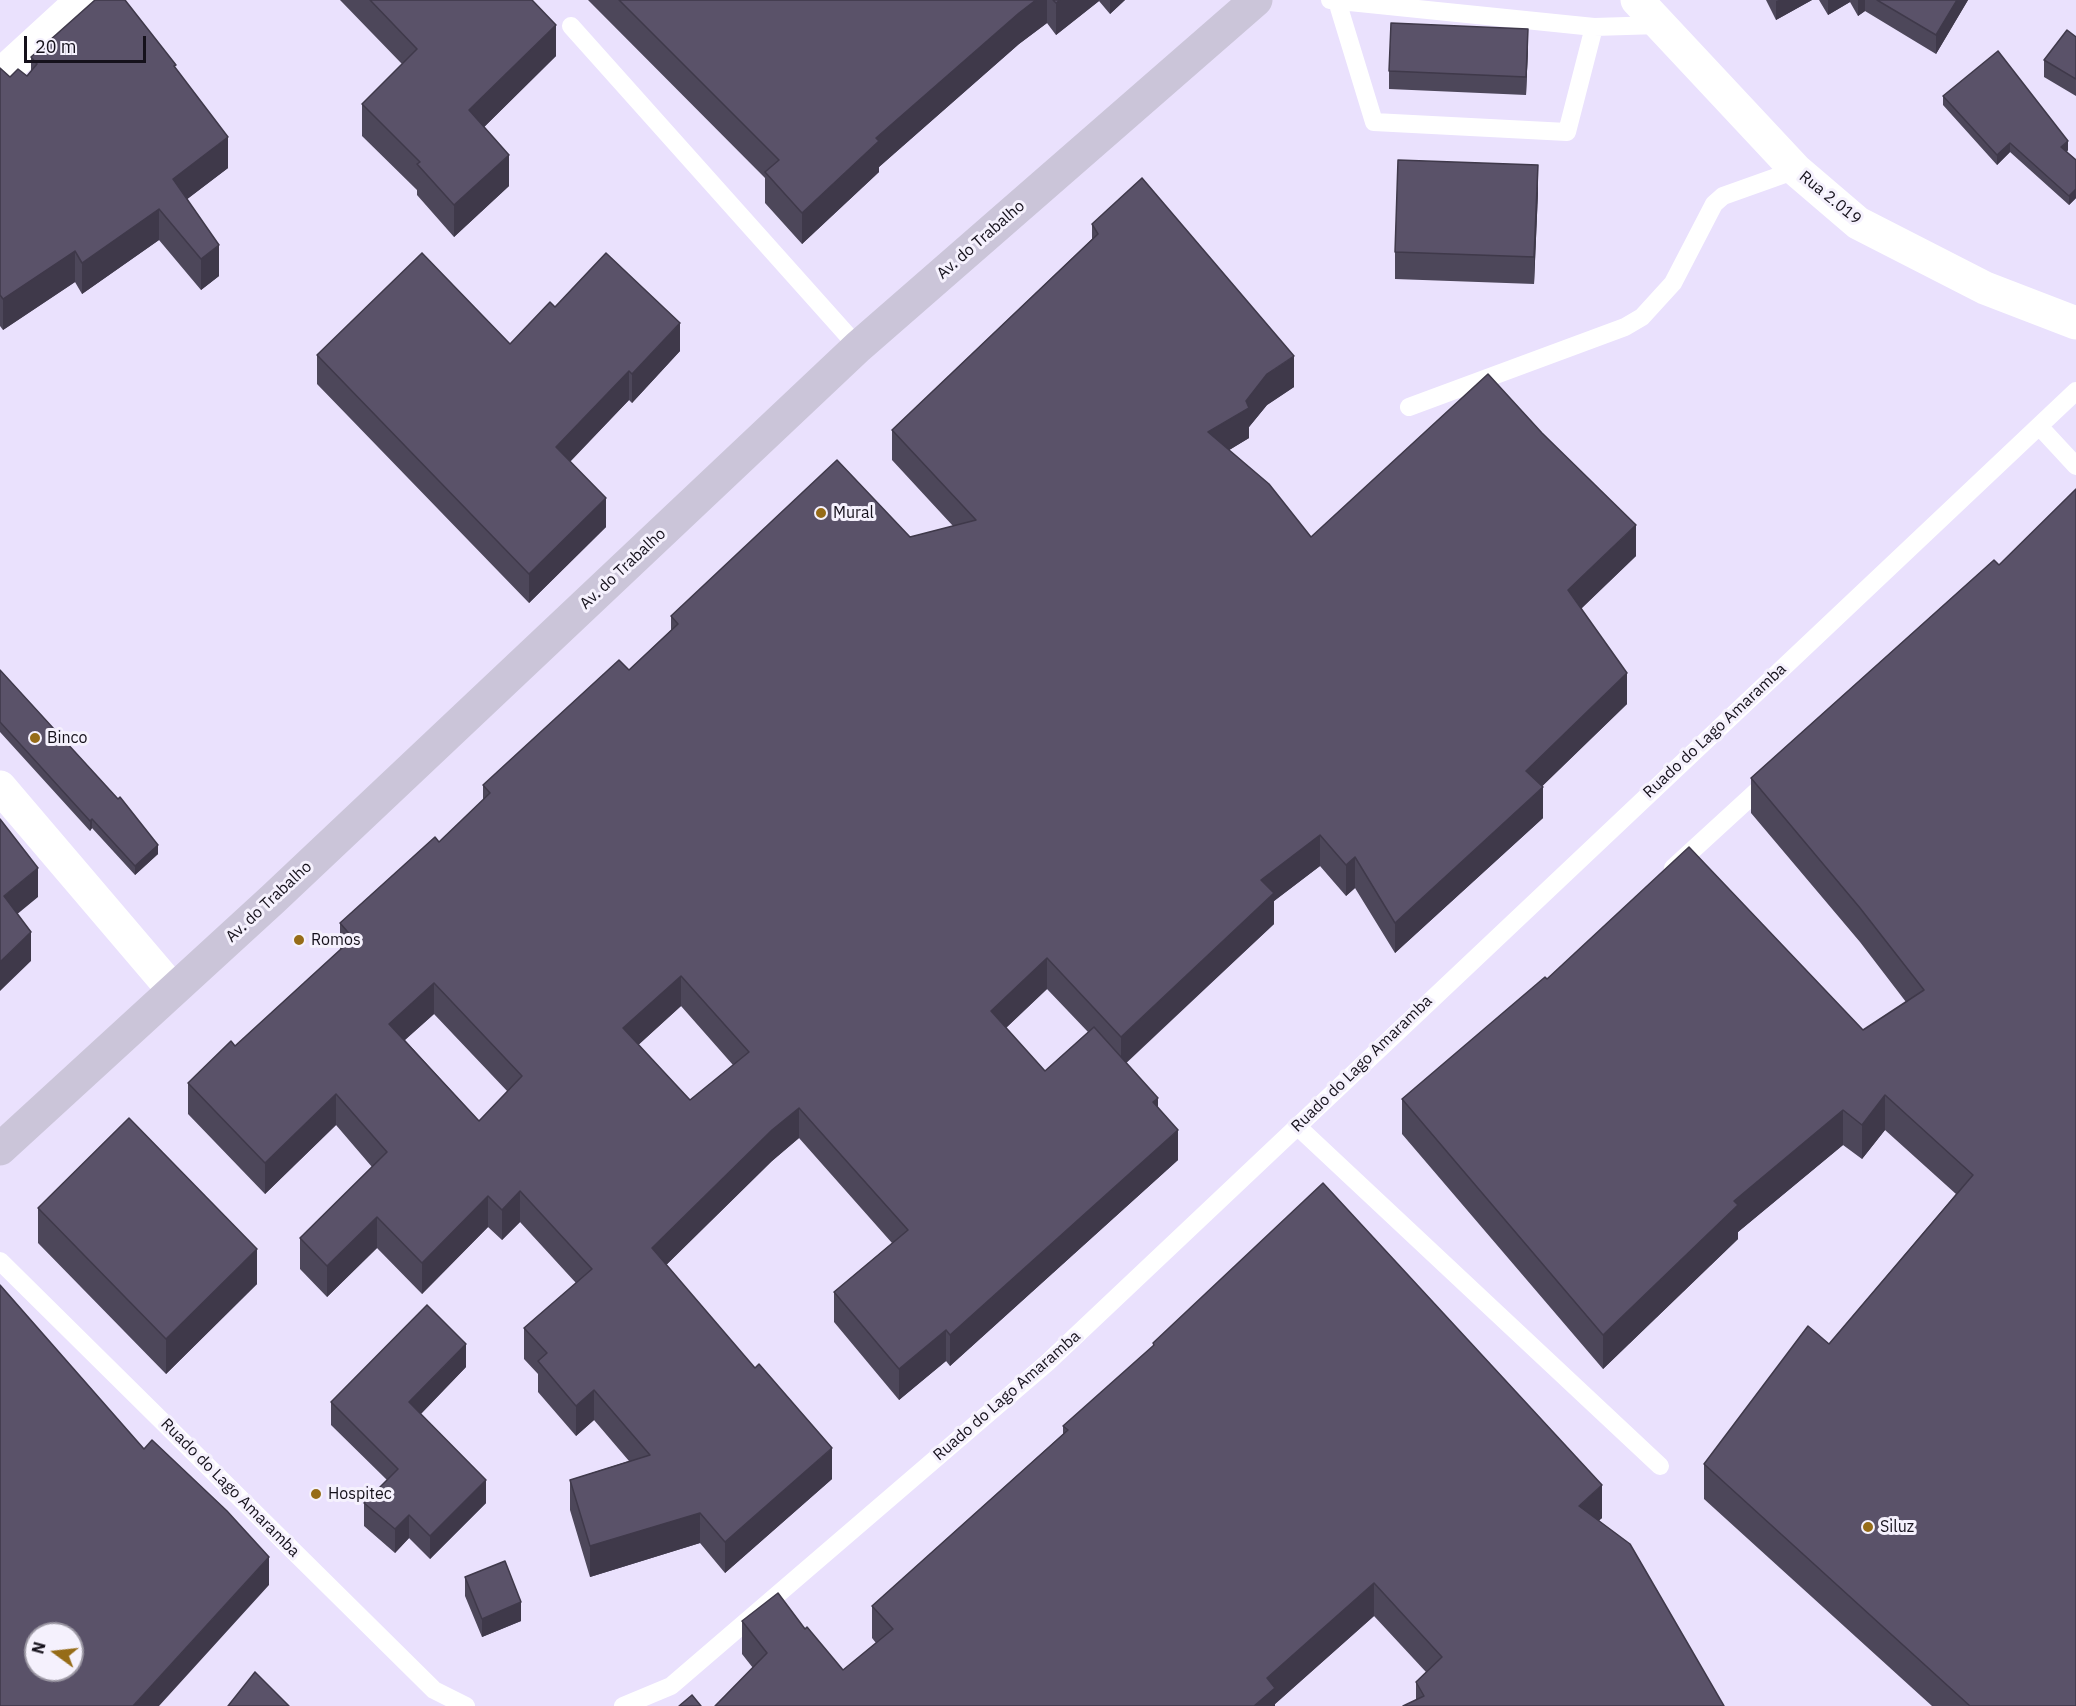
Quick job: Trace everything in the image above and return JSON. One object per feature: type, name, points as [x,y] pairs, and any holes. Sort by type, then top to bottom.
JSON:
[{"type":"main road","name":"Av. do Trabalho","points":[[0,1149],[174,990],[858,347],[1256,0]]},
{"type":"street","points":[[0,75],[82,0]]},
{"type":"street","name":"Rua 2.019","points":[[1637,0],[1796,170],[1858,223],[1985,288],[2076,323]]},
{"type":"street","points":[[0,787],[174,990]]},
{"type":"lane","points":[[1594,27],[1567,132],[1374,122],[1334,1],[1594,27],[1659,25]]},
{"type":"lane","points":[[571,26],[858,347]]},
{"type":"lane","points":[[1409,406],[1625,327],[1642,317],[1673,283],[1714,204],[1723,196],[1796,170]]},
{"type":"lane","name":"Ruado do Lago Amaramba","points":[[623,1706],[671,1686],[1038,1371],[2076,391]]},
{"type":"lane","points":[[2039,426],[2076,466]]},
{"type":"lane","points":[[1663,877],[1777,773]]},
{"type":"lane","points":[[1297,1126],[1660,1466]]},
{"type":"lane","name":"Ruado do Lago Amaramba","points":[[0,1261],[434,1690],[466,1706]]},
{"type":"building","points":[[95,0],[125,0],[228,137],[173,179],[219,245],[201,259],[159,209],[82,263],[75,251],[3,299],[0,295],[0,68],[10,77],[18,69],[27,76],[37,64],[31,57]]},
{"type":"building","points":[[370,0],[532,0],[556,25],[469,110],[509,155],[454,205],[417,164],[420,162],[362,104],[417,49]]},
{"type":"building","points":[[619,0],[1036,0],[876,138],[879,141],[802,213],[765,172],[779,160]]},
{"type":"building","points":[[1877,0],[1957,0],[1936,35]]},
{"type":"building","points":[[1391,23],[1528,29],[1526,77],[1389,71]]},
{"type":"building","points":[[2067,30],[2076,37],[2076,79],[2044,60]]},
{"type":"building","points":[[1998,51],[2068,141],[2061,147],[2076,160],[2076,189],[2069,196],[2010,143],[1997,155],[1943,96]]},
{"type":"building","points":[[1398,160],[1538,165],[1534,257],[1395,252]]},
{"type":"building","points":[[1142,178],[1294,356],[1267,374],[1246,401],[1249,408],[1208,432],[1269,484],[1311,537],[1488,374],[1542,433],[1636,525],[1568,590],[1627,673],[1526,771],[1543,787],[1395,923],[1355,857],[1346,865],[1320,835],[1261,880],[1274,893],[1121,1037],[1047,958],[991,1011],[1045,1071],[1094,1027],[1158,1098],[1153,1102],[1178,1130],[950,1335],[946,1330],[899,1369],[834,1292],[908,1230],[799,1108],[772,1130],[652,1248],[755,1368],[759,1364],[832,1448],[725,1542],[700,1513],[590,1546],[570,1480],[650,1455],[594,1390],[576,1406],[538,1361],[547,1353],[524,1328],[592,1269],[520,1191],[502,1210],[488,1196],[422,1263],[377,1217],[327,1266],[300,1238],[387,1152],[336,1094],[265,1163],[188,1083],[231,1041],[235,1046],[353,938],[340,923],[435,837],[439,842],[490,793],[483,785],[619,660],[629,670],[678,624],[671,616],[837,460],[910,537],[976,520],[892,430],[1098,234],[1092,224]],"holes":[[[681,976],[749,1052],[690,1100],[623,1028]],[[434,983],[522,1076],[479,1121],[389,1024]]]},
{"type":"building","points":[[422,253],[510,344],[550,302],[555,307],[606,253],[680,323],[632,374],[629,371],[556,447],[606,498],[529,574],[317,355]]},
{"type":"building","points":[[2076,489],[2076,1706],[1970,1706],[1704,1464],[1808,1326],[1829,1344],[1973,1175],[1885,1095],[1862,1125],[1843,1110],[1734,1201],[1738,1205],[1603,1335],[1402,1099],[1545,977],[1547,979],[1689,847],[1863,1030],[1924,990],[1860,908],[1751,778],[1994,560],[1999,565]]},
{"type":"building","points":[[0,670],[118,799],[120,797],[158,845],[135,866],[92,819],[90,821],[0,722]]},
{"type":"building","points":[[0,819],[38,868],[4,896],[31,932],[0,962]]},
{"type":"building","points":[[129,1118],[257,1249],[166,1339],[38,1208]]},
{"type":"building","points":[[1323,1183],[1602,1485],[1579,1506],[1630,1544],[1724,1706],[1403,1706],[1424,1696],[1416,1682],[1442,1657],[1374,1583],[1267,1678],[1275,1688],[1254,1706],[715,1706],[767,1653],[742,1621],[778,1593],[805,1629],[807,1627],[843,1670],[893,1629],[872,1606],[1068,1430],[1063,1426],[1154,1345],[1153,1343]]},
{"type":"building","points":[[0,1285],[144,1449],[152,1440],[227,1511],[269,1557],[133,1706],[0,1706]]},
{"type":"building","points":[[427,1305],[466,1344],[409,1402],[486,1480],[430,1536],[409,1515],[395,1529],[364,1503],[398,1469],[331,1402]]},
{"type":"building","points":[[505,1561],[521,1602],[482,1619],[465,1577]]},
{"type":"building","points":[[255,1672],[289,1706],[228,1706]]},
{"type":"building","points":[[692,1695],[701,1706],[679,1706]]},
{"type":"place","name":"Mural","points":[[821,513]]},
{"type":"place","name":"Binco","points":[[35,738]]},
{"type":"place","name":"Romos","points":[[299,940]]},
{"type":"place","name":"Hospitec","points":[[316,1494]]},
{"type":"place","name":"Siluz","points":[[1868,1527]]}]
